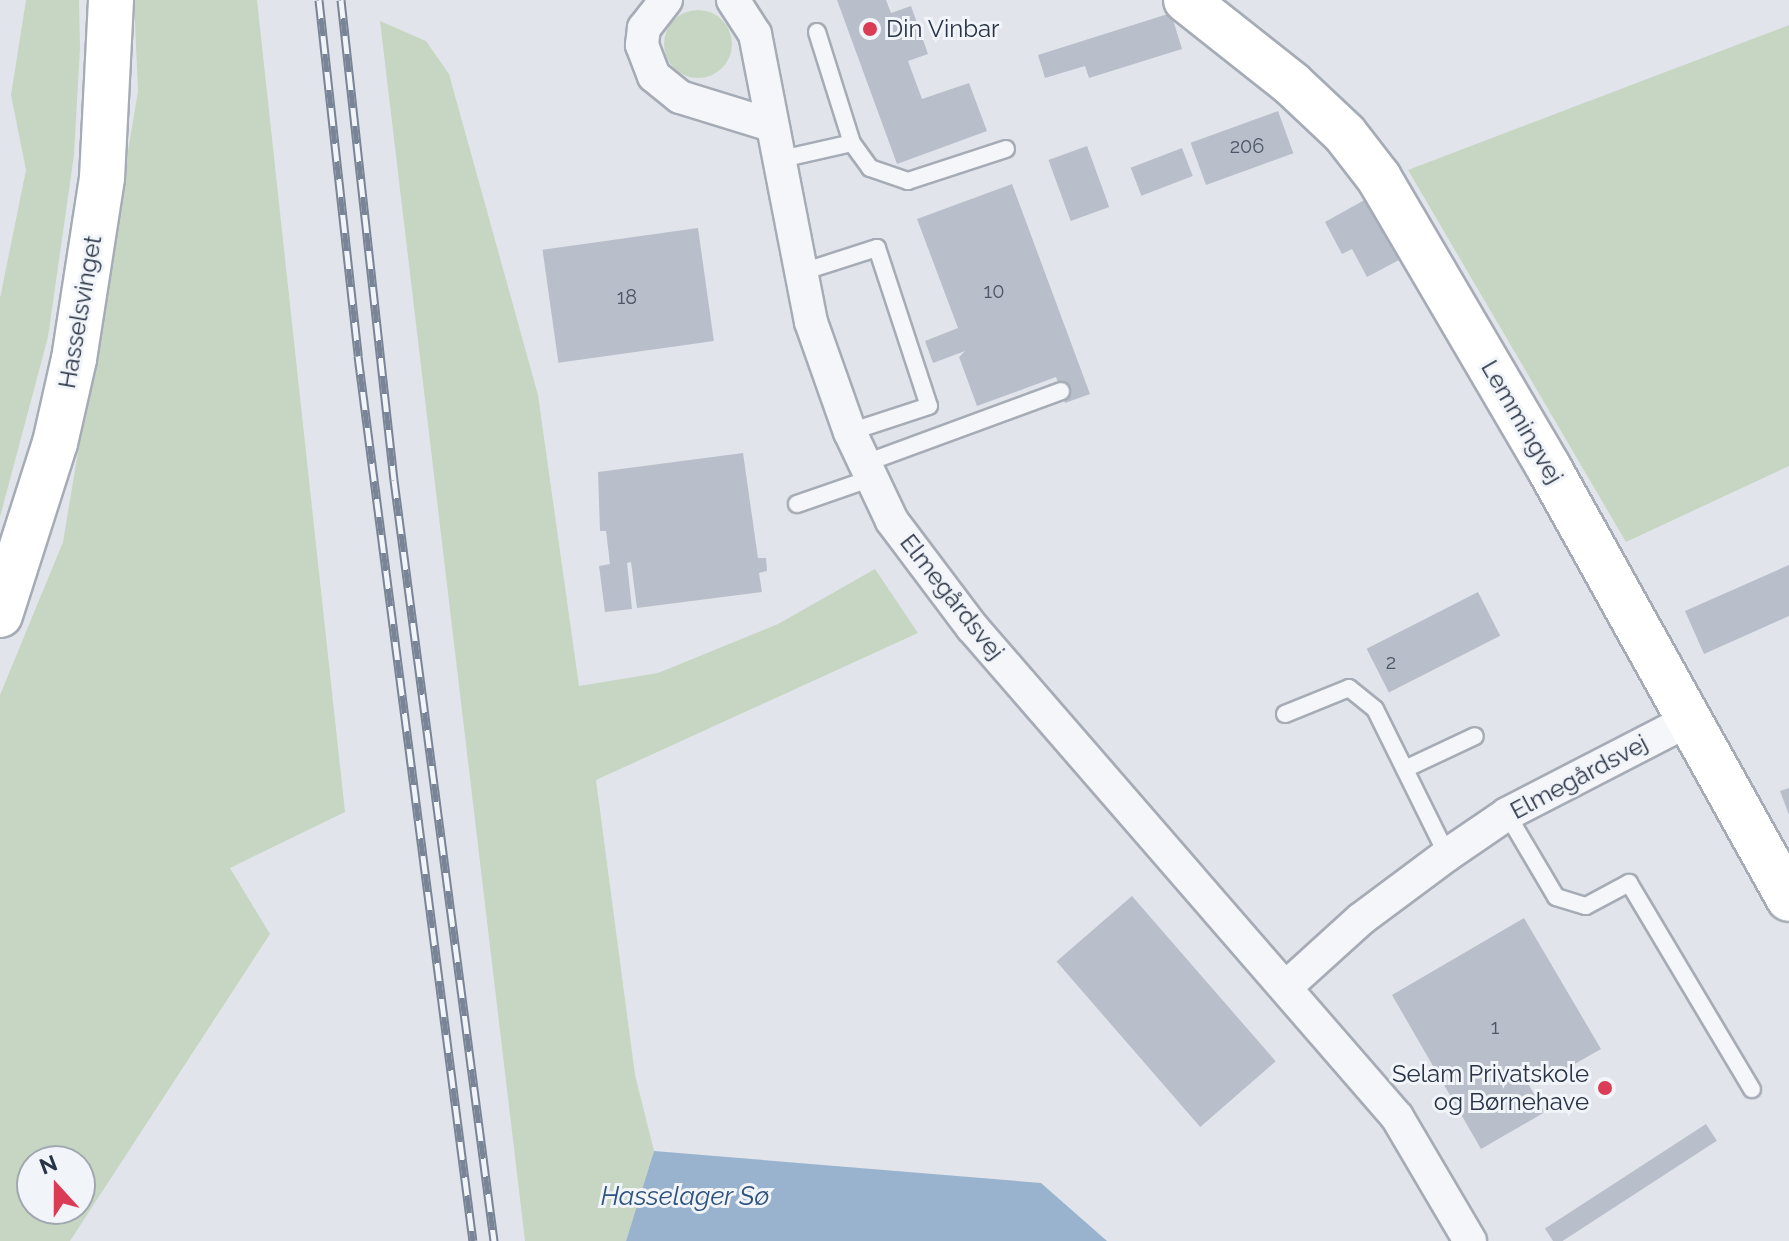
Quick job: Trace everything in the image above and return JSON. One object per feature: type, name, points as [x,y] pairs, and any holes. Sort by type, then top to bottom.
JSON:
[{"type":"street","name":"Hasselsvinget","points":[[0,615],[55,443],[74,359],[102,178],[111,0]]},
{"type":"street","points":[[666,0],[644,28],[642,45],[654,76],[680,97],[771,125]]},
{"type":"street","name":"Elmegårdsvej","points":[[733,0],[755,34],[799,273],[850,432],[866,471],[915,555],[972,627],[1397,1117],[1470,1241]]},
{"type":"street","name":"Lemmingvej","points":[[1186,0],[1292,84],[1345,134],[1379,178],[1549,468],[1687,721],[1789,899]]},
{"type":"street","name":"Elmegårdsvej","points":[[1286,987],[1361,919],[1507,814],[1687,721]]},
{"type":"lane","points":[[817,32],[852,143],[870,168],[908,181],[1006,149]]},
{"type":"lane","points":[[777,160],[852,143]]},
{"type":"lane","points":[[799,273],[877,248],[929,406],[850,432]]},
{"type":"lane","points":[[797,504],[866,471],[1061,391]]},
{"type":"lane","points":[[1285,714],[1349,688],[1375,709],[1447,855]]},
{"type":"lane","points":[[1405,769],[1475,736]]},
{"type":"lane","points":[[1507,814],[1556,897],[1586,906],[1629,883],[1752,1089]]},
{"type":"green space","points":[[26,0],[79,0],[80,48],[74,155],[48,337],[0,517],[0,298],[26,170],[11,95]]},
{"type":"green space","points":[[134,0],[257,0],[345,812],[230,868],[270,934],[96,1201],[96,1145],[16,1145],[16,1225],[80,1225],[70,1241],[0,1241],[0,695],[63,542],[138,91]]},
{"type":"green space","points":[[698,10],[722,20],[732,44],[722,68],[698,78],[674,68],[664,44],[674,20]]},
{"type":"green space","points":[[380,21],[426,41],[449,74],[538,395],[579,686],[658,673],[778,624],[875,569],[918,633],[596,780],[635,1075],[654,1151],[626,1241],[525,1241]]},
{"type":"green space","points":[[1789,25],[1789,466],[1626,542],[1408,170]]},
{"type":"water","name":"Hasselager Sø","points":[[654,1151],[1041,1183],[1107,1241],[626,1241]]},
{"type":"building","points":[[837,0],[886,0],[891,13],[911,6],[928,54],[908,61],[922,99],[969,83],[987,131],[897,164]]},
{"type":"building","points":[[1171,13],[1182,49],[1089,78],[1085,66],[1045,78],[1038,55]]},
{"type":"building","points":[[1278,111],[1293,153],[1206,185],[1191,143]]},
{"type":"building","points":[[1087,146],[1109,207],[1071,221],[1048,160]]},
{"type":"building","points":[[1182,148],[1193,176],[1141,196],[1131,168]]},
{"type":"building","points":[[1012,184],[1090,394],[1065,403],[1056,377],[977,406],[959,357],[965,351],[933,363],[925,341],[958,328],[917,219]]},
{"type":"building","points":[[1368,198],[1401,259],[1367,277],[1352,249],[1342,254],[1325,222]]},
{"type":"building","points":[[698,228],[714,341],[558,363],[543,250]]},
{"type":"building","points":[[743,453],[758,558],[766,558],[767,571],[759,573],[762,592],[637,608],[631,562],[627,563],[632,609],[605,612],[599,566],[610,564],[606,531],[600,531],[598,472]]},
{"type":"building","points":[[1789,565],[1789,616],[1704,654],[1685,611]]},
{"type":"building","points":[[1478,592],[1500,636],[1389,692],[1367,649]]},
{"type":"building","points":[[1789,788],[1789,815],[1780,791]]},
{"type":"building","points":[[1132,896],[1276,1061],[1200,1127],[1057,962]]},
{"type":"building","points":[[1524,918],[1601,1049],[1550,1078],[1546,1071],[1527,1082],[1545,1112],[1481,1149],[1392,995]]},
{"type":"building","points":[[1706,1124],[1717,1141],[1563,1241],[1553,1241],[1545,1229]]},
{"type":"railway","points":[[319,0],[358,356],[473,1241]]},
{"type":"railway","points":[[341,0],[394,480],[494,1241]]},
{"type":"place","name":"Din Vinbar","points":[[870,29]]},
{"type":"place","name":"Selam Privatskole og Børnehave","points":[[1605,1088]]}]
